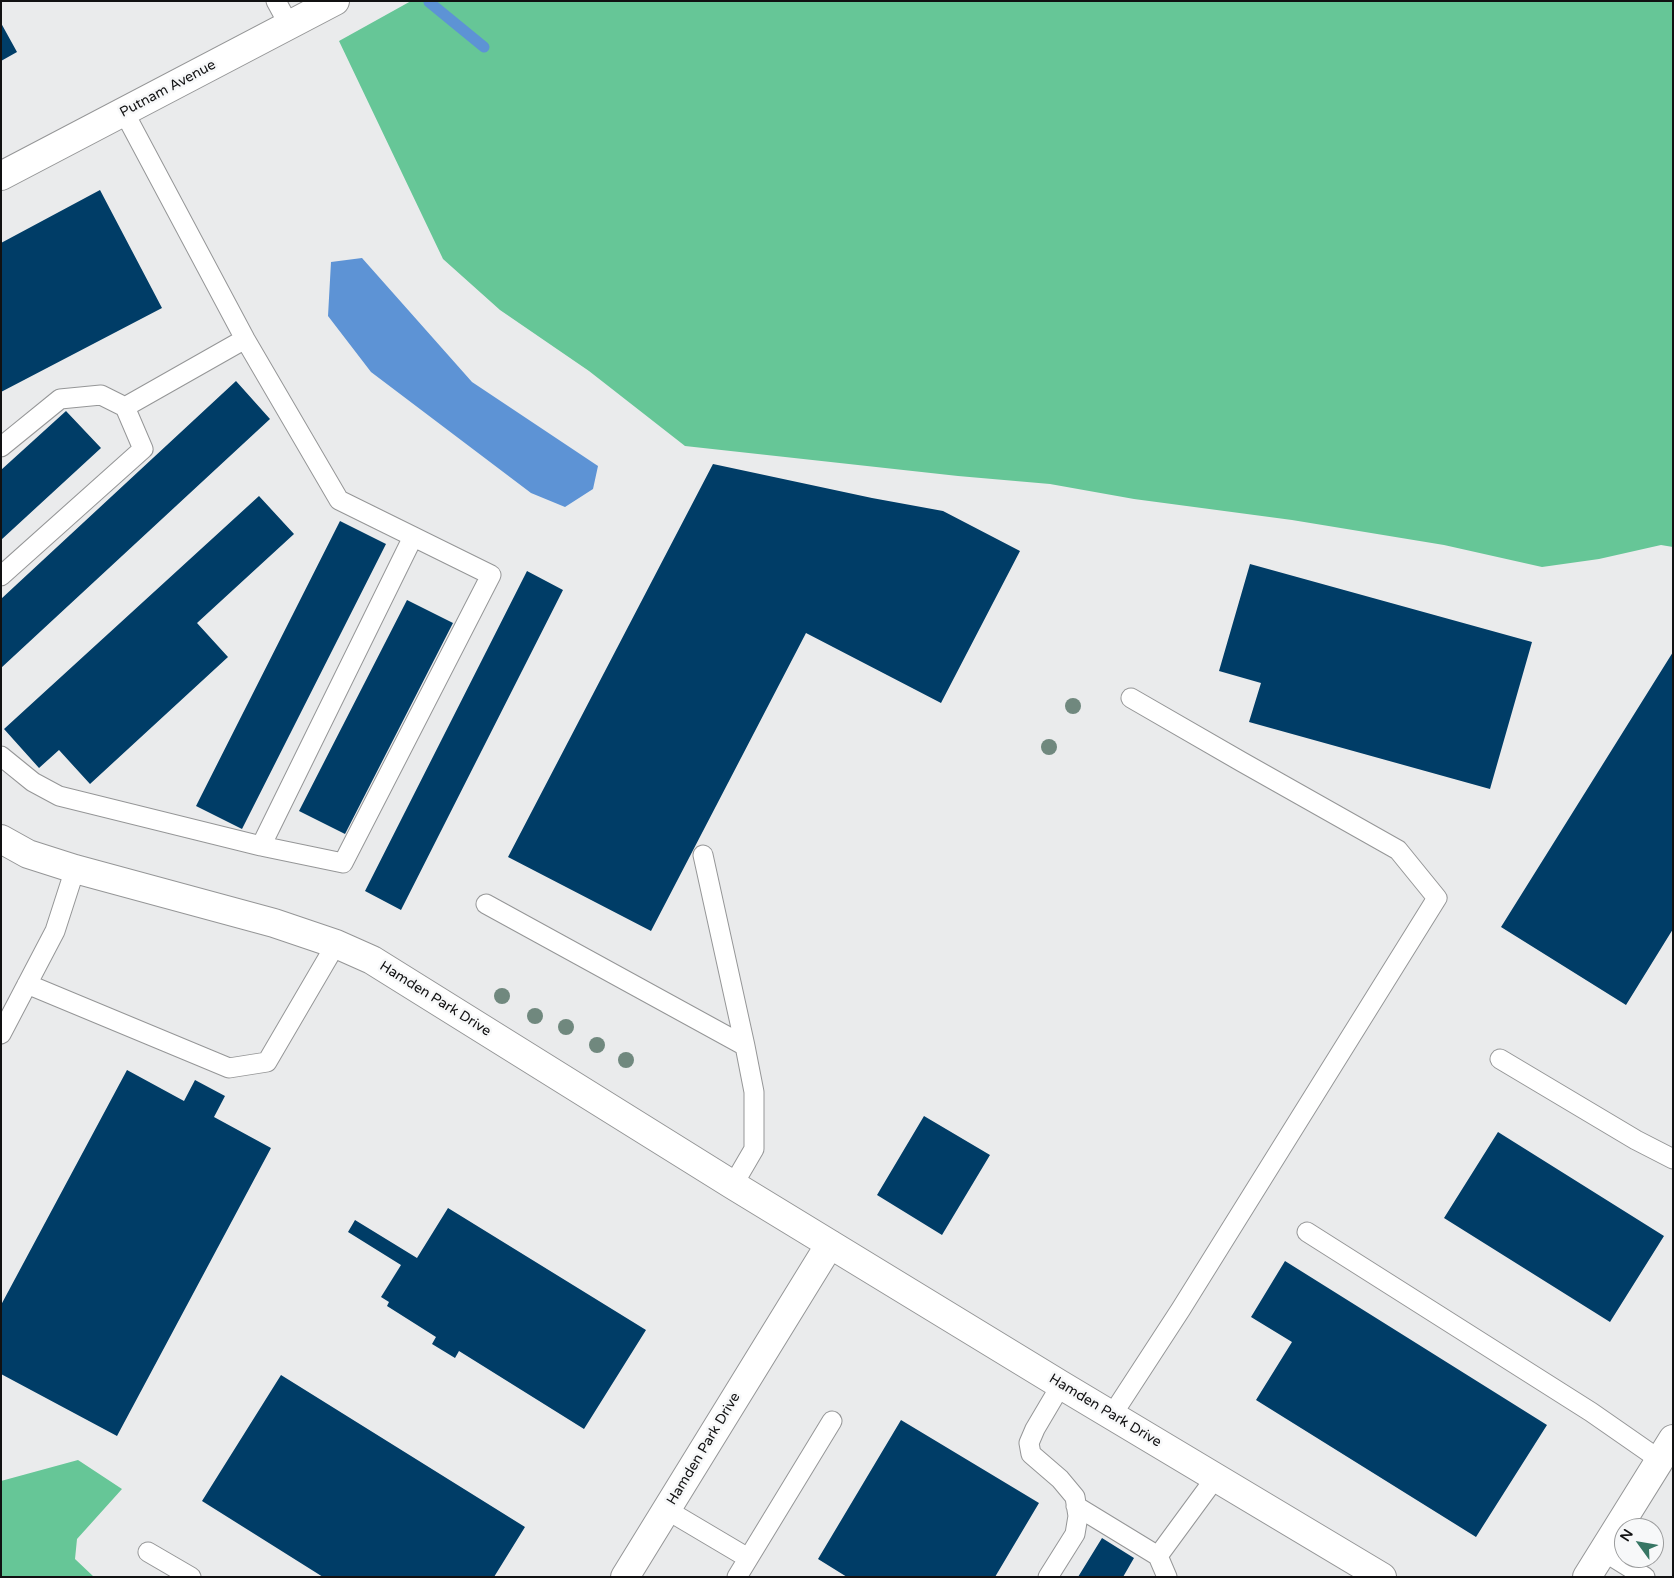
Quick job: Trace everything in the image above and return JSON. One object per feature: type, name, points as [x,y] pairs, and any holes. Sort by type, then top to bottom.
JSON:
[{"type":"street","name":"Putnam Avenue","points":[[1,176],[335,1]]},
{"type":"street","name":"Hamden Park Drive","points":[[1,839],[28,854],[75,869],[274,923],[336,944],[372,960],[733,1185],[1061,1385],[1382,1577]]},
{"type":"street","name":"Hamden Park Drive","points":[[625,1577],[830,1244]]},
{"type":"street","points":[[1587,1577],[1666,1449]]},
{"type":"lane","points":[[276,1],[289,25]]},
{"type":"lane","points":[[1,756],[33,782],[59,796],[261,846],[343,863],[491,575],[339,500],[245,339],[124,112]]},
{"type":"lane","points":[[125,407],[245,339]]},
{"type":"lane","points":[[1,447],[60,399],[101,395],[125,407],[143,449],[1,576]]},
{"type":"lane","points":[[261,846],[413,537]]},
{"type":"lane","points":[[1112,1415],[1181,1309],[1437,898],[1398,850],[1131,698]]},
{"type":"lane","points":[[703,855],[754,1092],[754,1149],[733,1185]]},
{"type":"lane","points":[[1,1034],[54,930],[75,869]]},
{"type":"lane","points":[[486,904],[745,1046]]},
{"type":"lane","points":[[27,984],[229,1068],[267,1062],[336,944]]},
{"type":"lane","points":[[1500,1059],[1636,1140],[1673,1159]]},
{"type":"lane","points":[[1307,1232],[1591,1412],[1666,1449]]},
{"type":"lane","points":[[1048,1577],[1075,1534],[1078,1516],[1075,1497],[1060,1479],[1031,1454],[1029,1443],[1035,1429],[1061,1385]]},
{"type":"lane","points":[[736,1577],[832,1421]]},
{"type":"lane","points":[[1158,1556],[1216,1477]]},
{"type":"lane","points":[[1076,1506],[1158,1556],[1167,1577]]},
{"type":"lane","points":[[667,1510],[748,1558]]},
{"type":"lane","points":[[1603,1551],[1646,1577]]},
{"type":"lane","points":[[148,1552],[191,1577]]},
{"type":"green space","points":[[411,1],[1673,1],[1673,547],[1661,545],[1599,559],[1542,567],[1444,545],[1292,520],[1134,499],[1050,484],[958,476],[685,446],[589,371],[500,310],[443,259],[339,41]]},
{"type":"green space","points":[[78,1460],[122,1489],[77,1539],[75,1559],[94,1577],[1,1577],[1,1481]]},
{"type":"water","points":[[362,258],[472,382],[598,466],[593,489],[565,507],[531,493],[371,372],[328,316],[331,262]]},
{"type":"building","points":[[1,23],[17,52],[1,61]]},
{"type":"building","points":[[100,190],[162,308],[1,392],[1,243]]},
{"type":"building","points":[[236,381],[270,419],[1,668],[1,599]]},
{"type":"building","points":[[66,411],[101,448],[1,540],[1,470]]},
{"type":"building","points":[[713,464],[943,511],[1020,551],[941,703],[806,633],[651,931],[508,857]]},
{"type":"building","points":[[259,496],[294,534],[197,623],[228,657],[90,784],[59,750],[39,768],[4,729]]},
{"type":"building","points":[[340,521],[386,544],[242,829],[196,806]]},
{"type":"building","points":[[1250,564],[1532,642],[1490,789],[1249,722],[1261,683],[1219,671]]},
{"type":"building","points":[[527,571],[563,590],[401,910],[365,891]]},
{"type":"building","points":[[407,600],[453,623],[345,834],[299,811]]},
{"type":"building","points":[[1673,652],[1673,929],[1626,1005],[1501,927]]},
{"type":"building","points":[[127,1070],[184,1101],[195,1080],[225,1096],[214,1117],[271,1148],[117,1436],[1,1374],[1,1305]]},
{"type":"building","points":[[924,1116],[990,1155],[942,1235],[877,1195]]},
{"type":"building","points":[[1498,1132],[1664,1236],[1610,1322],[1444,1218]]},
{"type":"building","points":[[448,1208],[646,1330],[584,1429],[459,1351],[455,1358],[432,1344],[436,1337],[387,1306],[389,1302],[381,1297],[401,1265],[348,1232],[355,1220],[417,1258]]},
{"type":"building","points":[[1285,1261],[1547,1425],[1476,1537],[1256,1400],[1292,1342],[1251,1317]]},
{"type":"building","points":[[281,1375],[525,1527],[494,1577],[323,1577],[202,1501]]},
{"type":"building","points":[[901,1420],[1039,1503],[995,1577],[847,1577],[818,1559]]},
{"type":"building","points":[[1102,1538],[1134,1558],[1123,1577],[1078,1577]]},
{"type":"waterway","points":[[429,2],[484,47]]}]
